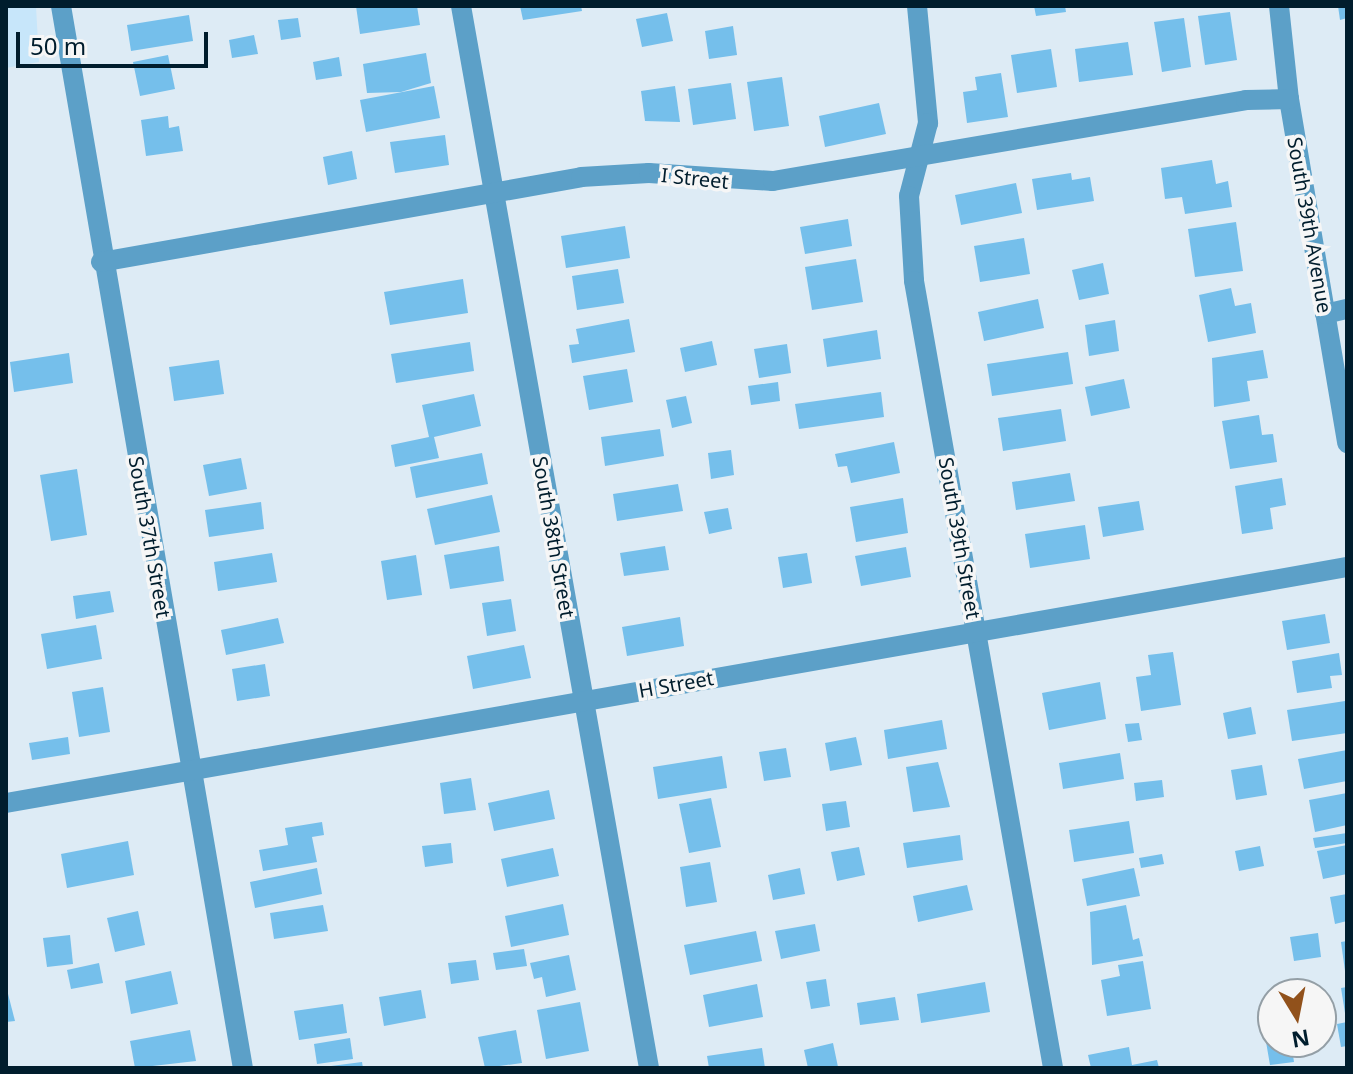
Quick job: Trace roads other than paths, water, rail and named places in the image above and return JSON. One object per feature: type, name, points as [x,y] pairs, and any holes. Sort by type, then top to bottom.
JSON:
[{"type":"street","name":"South 37th Street","points":[[61,6],[101,262],[243,1068]]},
{"type":"street","name":"South 38th Street","points":[[461,6],[649,1068]]},
{"type":"street","name":"South 39th Street","points":[[917,6],[928,123],[909,196],[914,281],[1053,1068]]},
{"type":"street","name":"South 39th Avenue","points":[[1279,6],[1289,99],[1347,443]]},
{"type":"street","name":"I Street","points":[[101,262],[607,174],[773,181],[1246,100],[1289,99]]},
{"type":"street","points":[[1325,314],[1347,309]]},
{"type":"street","name":"H Street","points":[[6,803],[1347,567]]}]
